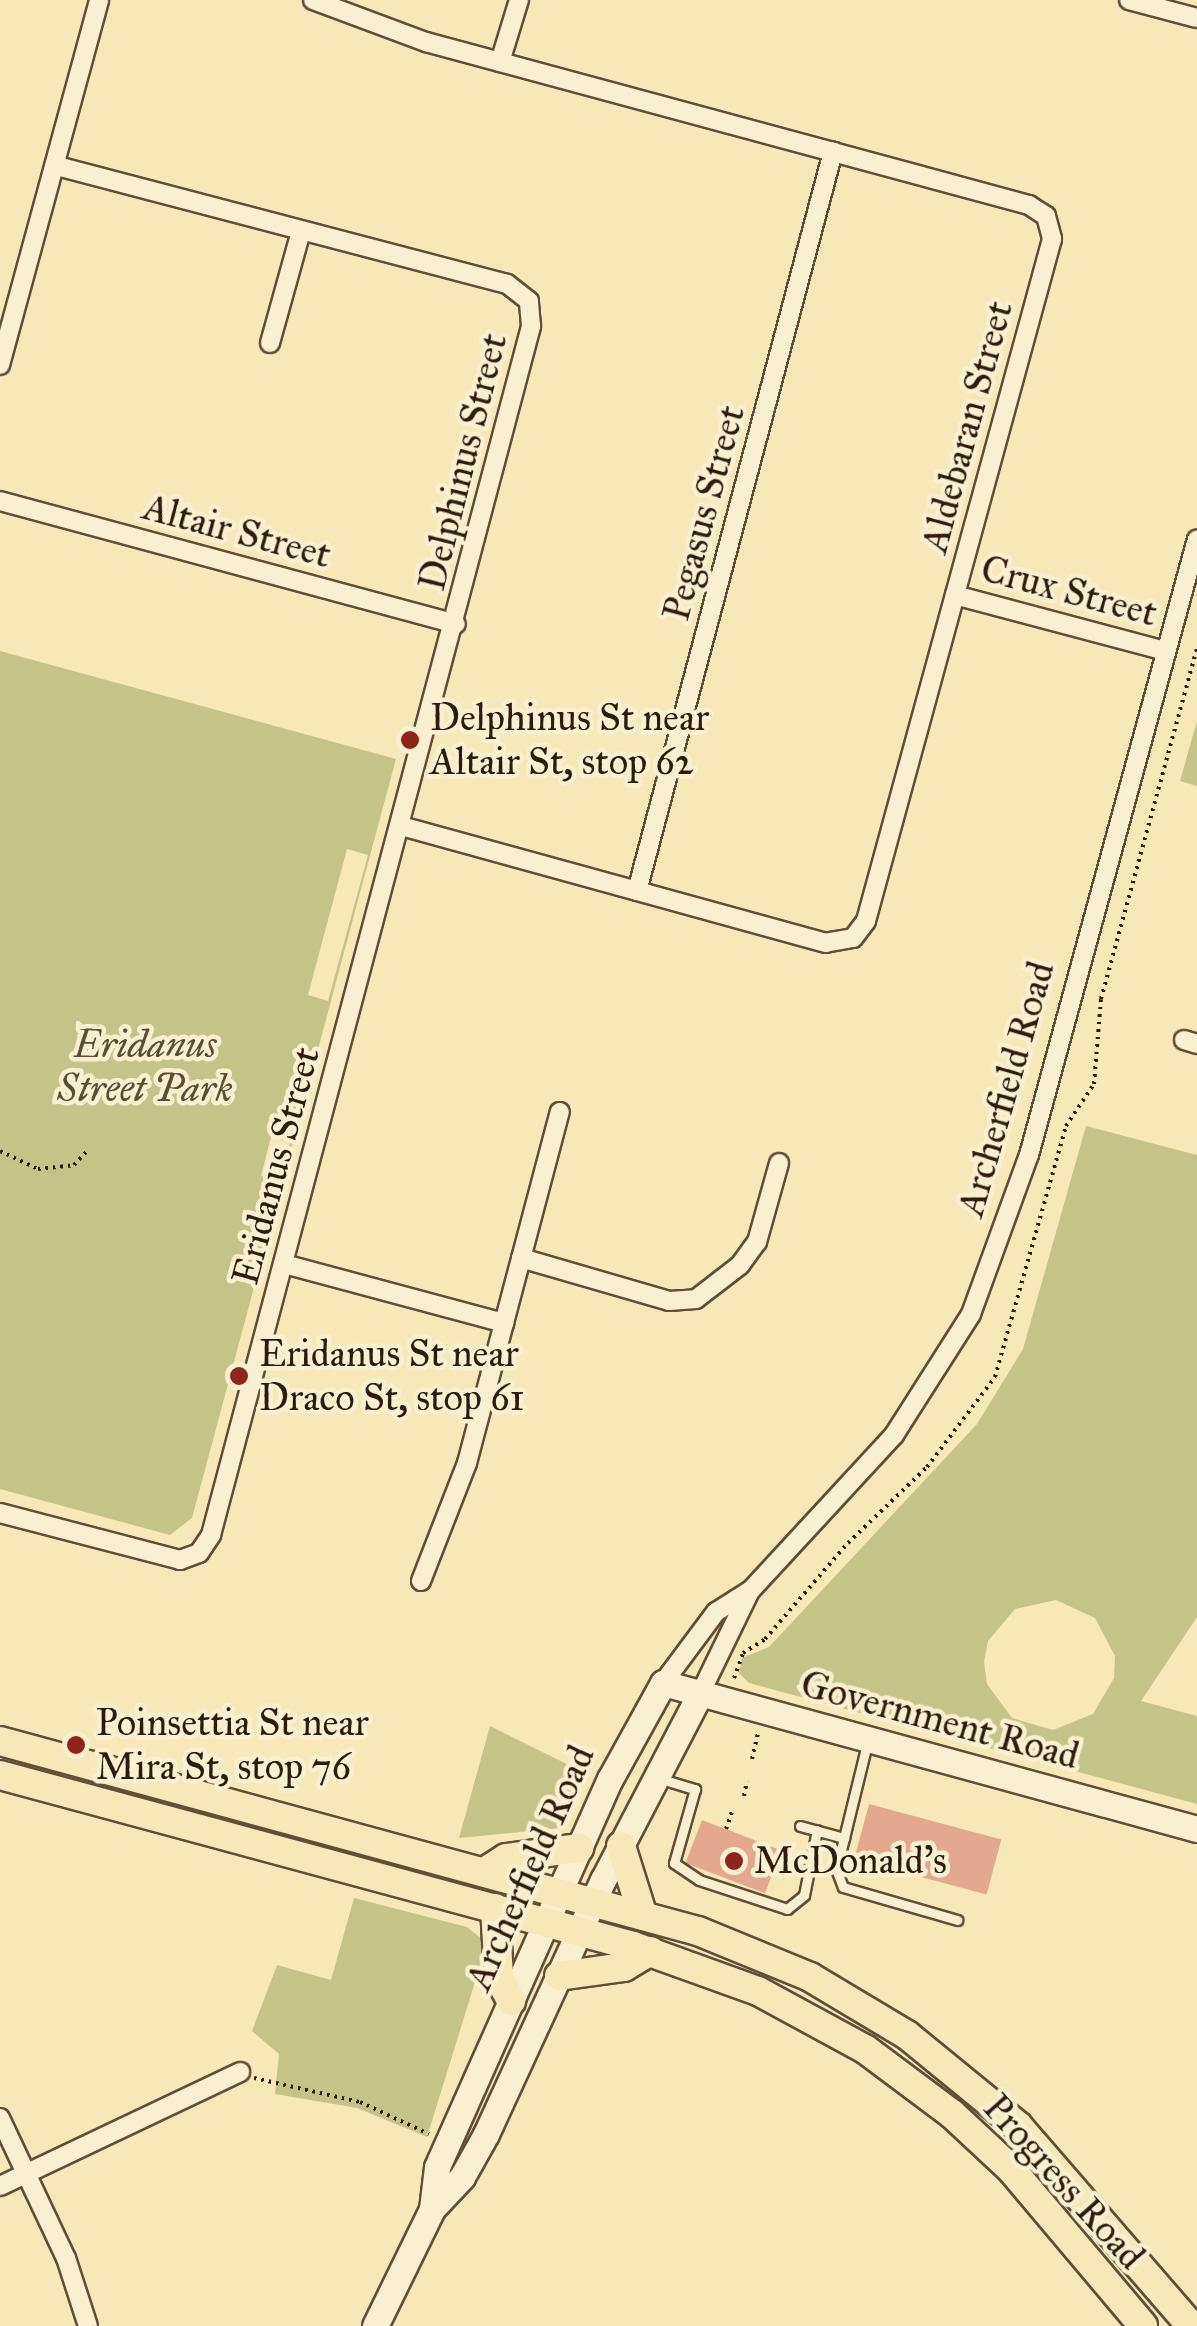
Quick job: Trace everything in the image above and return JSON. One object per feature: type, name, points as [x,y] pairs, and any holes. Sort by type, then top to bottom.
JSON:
[{"type":"main road","name":"Progress Road","points":[[0,1741],[643,1916],[800,1972],[927,2050],[1050,2158],[1191,2326]]},
{"type":"main road","name":"Progress Road","points":[[0,1775],[651,1951],[802,2013],[926,2093],[1011,2169],[1143,2326]]},
{"type":"main road","points":[[620,1846],[643,1916]]},
{"type":"main road","points":[[486,1872],[506,1858],[579,1848]]},
{"type":"main road","points":[[495,1908],[500,1978],[511,2001]]},
{"type":"main road","points":[[559,1976],[624,1968],[651,1951]]},
{"type":"street","points":[[0,365],[99,0]]},
{"type":"street","name":"Aldebaran Street","points":[[314,0],[374,26],[500,62],[1029,204],[1046,216],[1052,240],[866,921],[852,938],[826,943],[400,826]]},
{"type":"street","points":[[500,62],[518,0]]},
{"type":"street","points":[[1129,0],[1197,18]]},
{"type":"street","name":"Pegasus Street","points":[[637,891],[833,152]]},
{"type":"street","name":"Delphinus Street","points":[[55,165],[508,284],[529,301],[531,326],[400,826]]},
{"type":"street","points":[[270,342],[301,231]]},
{"type":"street","name":"Altair Street","points":[[0,501],[456,624]]},
{"type":"street","name":"Archerfield Road","points":[[432,2210],[437,2167],[630,1738],[663,1684],[716,1612],[750,1590],[894,1435],[971,1314],[1029,1155],[1197,538]]},
{"type":"street","name":"Crux Street","points":[[955,594],[1166,650]]},
{"type":"street","name":"Eridanus Street","points":[[0,1513],[168,1558],[199,1553],[211,1534],[400,826]]},
{"type":"street","points":[[421,1582],[467,1463],[560,1112]]},
{"type":"street","points":[[521,1258],[668,1300],[696,1299],[740,1265],[757,1242],[779,1163]]},
{"type":"street","points":[[284,1264],[504,1323]]},
{"type":"street","name":"Archerfield Road","points":[[374,2326],[432,2210],[462,2177],[486,2134],[592,1902],[750,1590]]},
{"type":"street","name":"Government Road","points":[[663,1684],[1197,1828]]},
{"type":"street","points":[[0,2186],[240,2072]]},
{"type":"street","points":[[0,2118],[29,2172],[88,2326]]},
{"type":"lane","points":[[869,1738],[836,1868],[843,1887],[956,1920]]},
{"type":"lane","points":[[656,1777],[695,1789],[674,1863],[700,1880],[787,1908],[804,1895],[817,1830]]},
{"type":"lane","points":[[800,1826],[844,1838]]},
{"type":"path","points":[[0,1151],[38,1169],[74,1165],[89,1150]]},
{"type":"path","points":[[752,1759],[758,1733]]},
{"type":"path","points":[[744,1796],[747,1780]]},
{"type":"path","points":[[726,1829],[732,1812]]},
{"type":"path","points":[[240,2072],[275,2088],[360,2102],[449,2140]]},
{"type":"green space","name":"Eridanus Street Park","points":[[0,651],[396,759],[192,1518],[170,1535],[0,1489]],"holes":[[[347,849],[368,855],[328,1001],[308,995]],[[271,1137],[290,1142],[279,1181],[261,1176]]]},
{"type":"green space","points":[[1197,721],[1197,786],[1180,781]]},
{"type":"green space","points":[[1086,1126],[1197,1155],[1197,1617],[1141,1701],[1197,1716],[1197,1804],[749,1683],[739,1673],[742,1658],[769,1647],[977,1424],[1023,1349]],"holes":[[[1056,1600],[1095,1618],[1115,1656],[1114,1678],[1093,1714],[1053,1730],[1012,1718],[987,1684],[984,1662],[988,1641],[1015,1609]]]},
{"type":"green space","points":[[490,1726],[587,1774],[560,1828],[459,1838]]},
{"type":"green space","points":[[354,1898],[467,1927],[482,1939],[484,1953],[427,2137],[357,2108],[275,2094],[279,2054],[252,2031],[277,1965],[331,1980]]},
{"type":"building","points":[[869,1804],[1001,1839],[987,1895],[854,1859]]},
{"type":"building","name":"McDonald's","points":[[702,1820],[781,1850],[765,1893],[686,1863]]},
{"type":"place","name":"Delphinus St near Altair St, stop 62","points":[[410,740]]},
{"type":"place","name":"Eridanus St near Draco St, stop 61","points":[[239,1376]]},
{"type":"place","name":"Poinsettia St near Mira St, stop 76","points":[[76,1745]]},
{"type":"place","name":"McDonald's","points":[[734,1861]]}]
